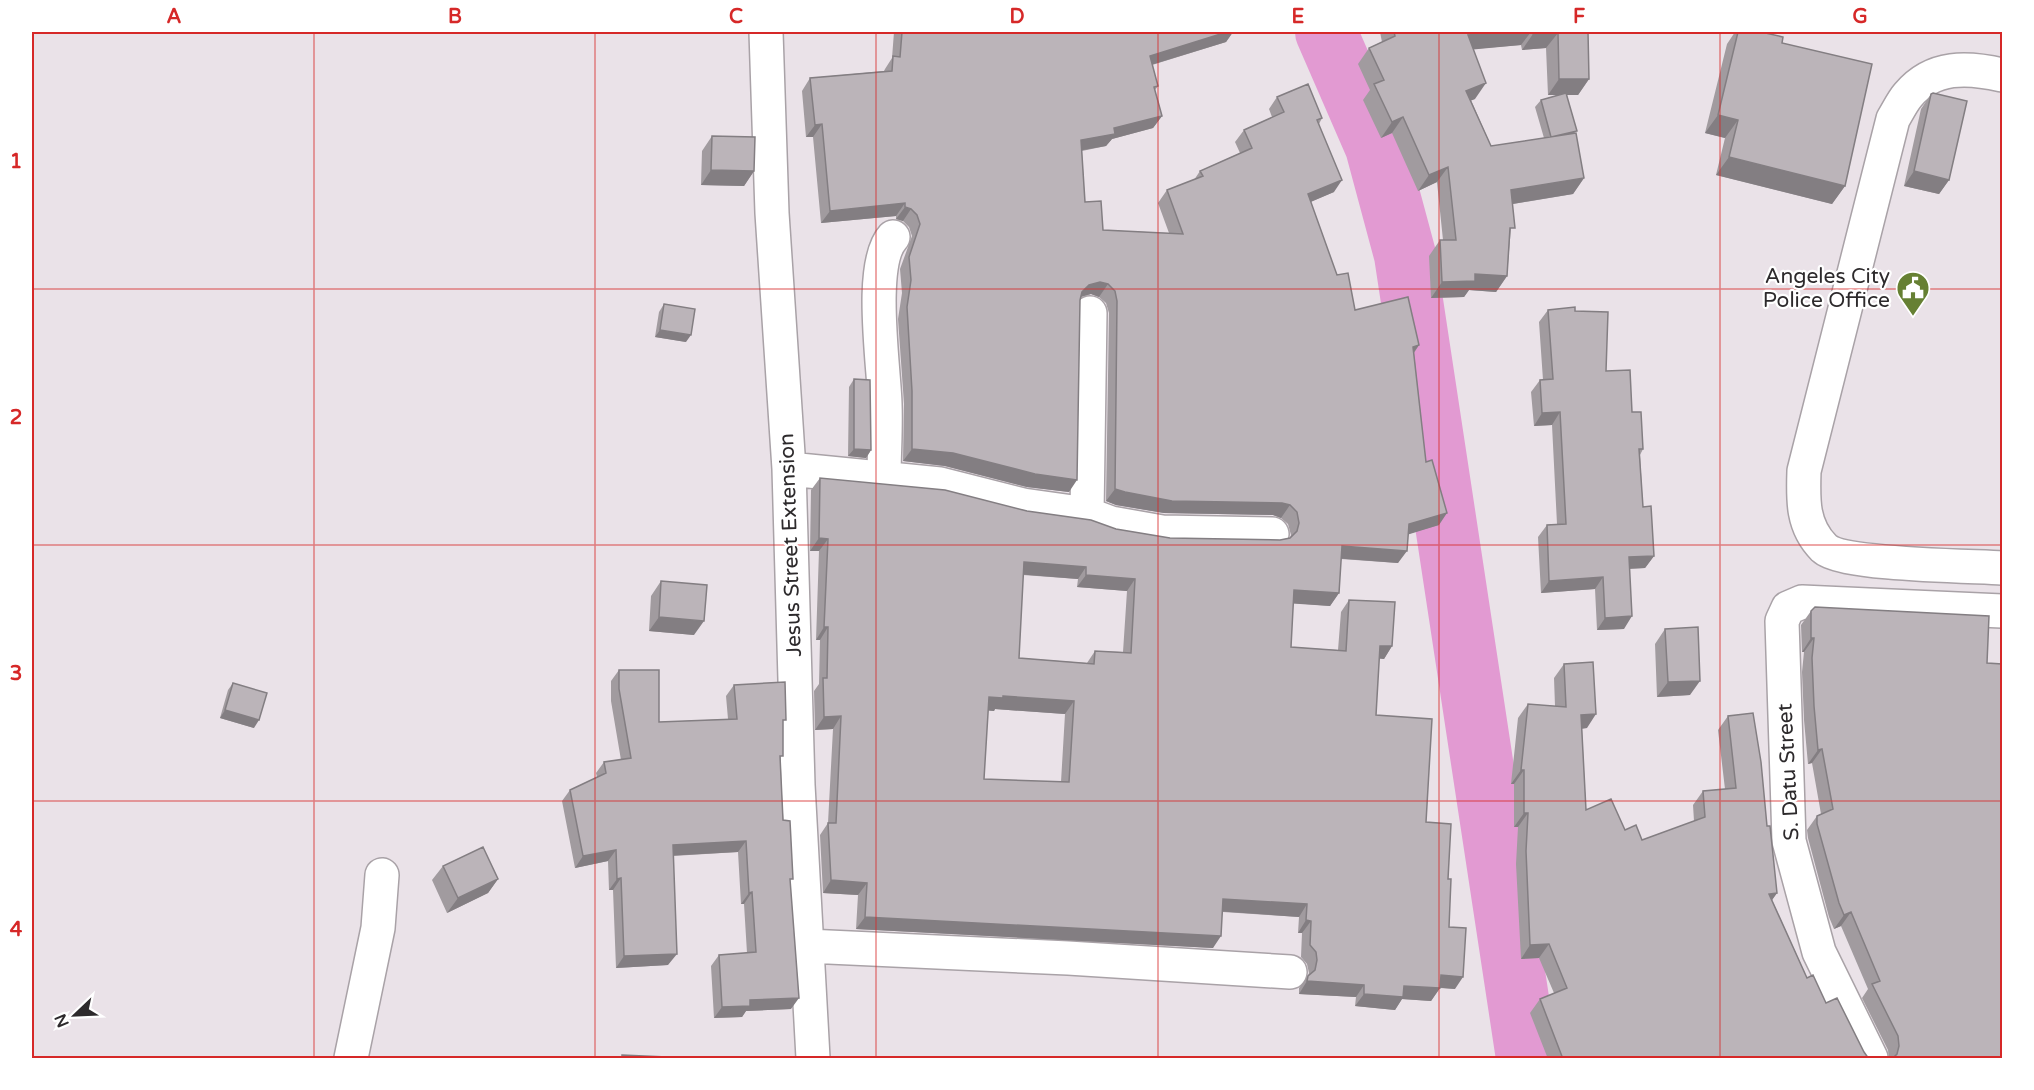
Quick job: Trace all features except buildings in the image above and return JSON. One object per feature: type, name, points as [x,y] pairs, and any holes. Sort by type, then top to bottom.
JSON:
[{"type":"street","name":"Jesus Street Extension","points":[[766,32],[772,213],[789,469],[798,784],[813,1059]]},
{"type":"street","points":[[2002,75],[1960,69],[1931,75],[1908,95],[1893,119],[1804,471],[1802,500],[1808,527],[1826,550],[1857,560],[2002,568]]},
{"type":"street","points":[[884,478],[885,406],[879,289],[886,245],[893,237]]},
{"type":"street","points":[[1087,514],[1090,313]]},
{"type":"street","points":[[789,469],[940,484],[1023,505],[1087,514],[1112,523],[1162,532],[1272,534]]},
{"type":"street","name":"S. Datu Street","points":[[1871,1059],[1819,952],[1789,841],[1782,621],[1784,614],[1793,604],[1802,602],[2002,611]]},
{"type":"street","points":[[351,1059],[378,928],[382,875]]},
{"type":"street","points":[[807,946],[1068,958],[1290,972]]},
{"type":"waterway","points":[[1326,32],[1376,147],[1405,255],[1527,1058]]},
{"type":"place","name":"Angeles City Police Office","points":[[1913,317]]}]
